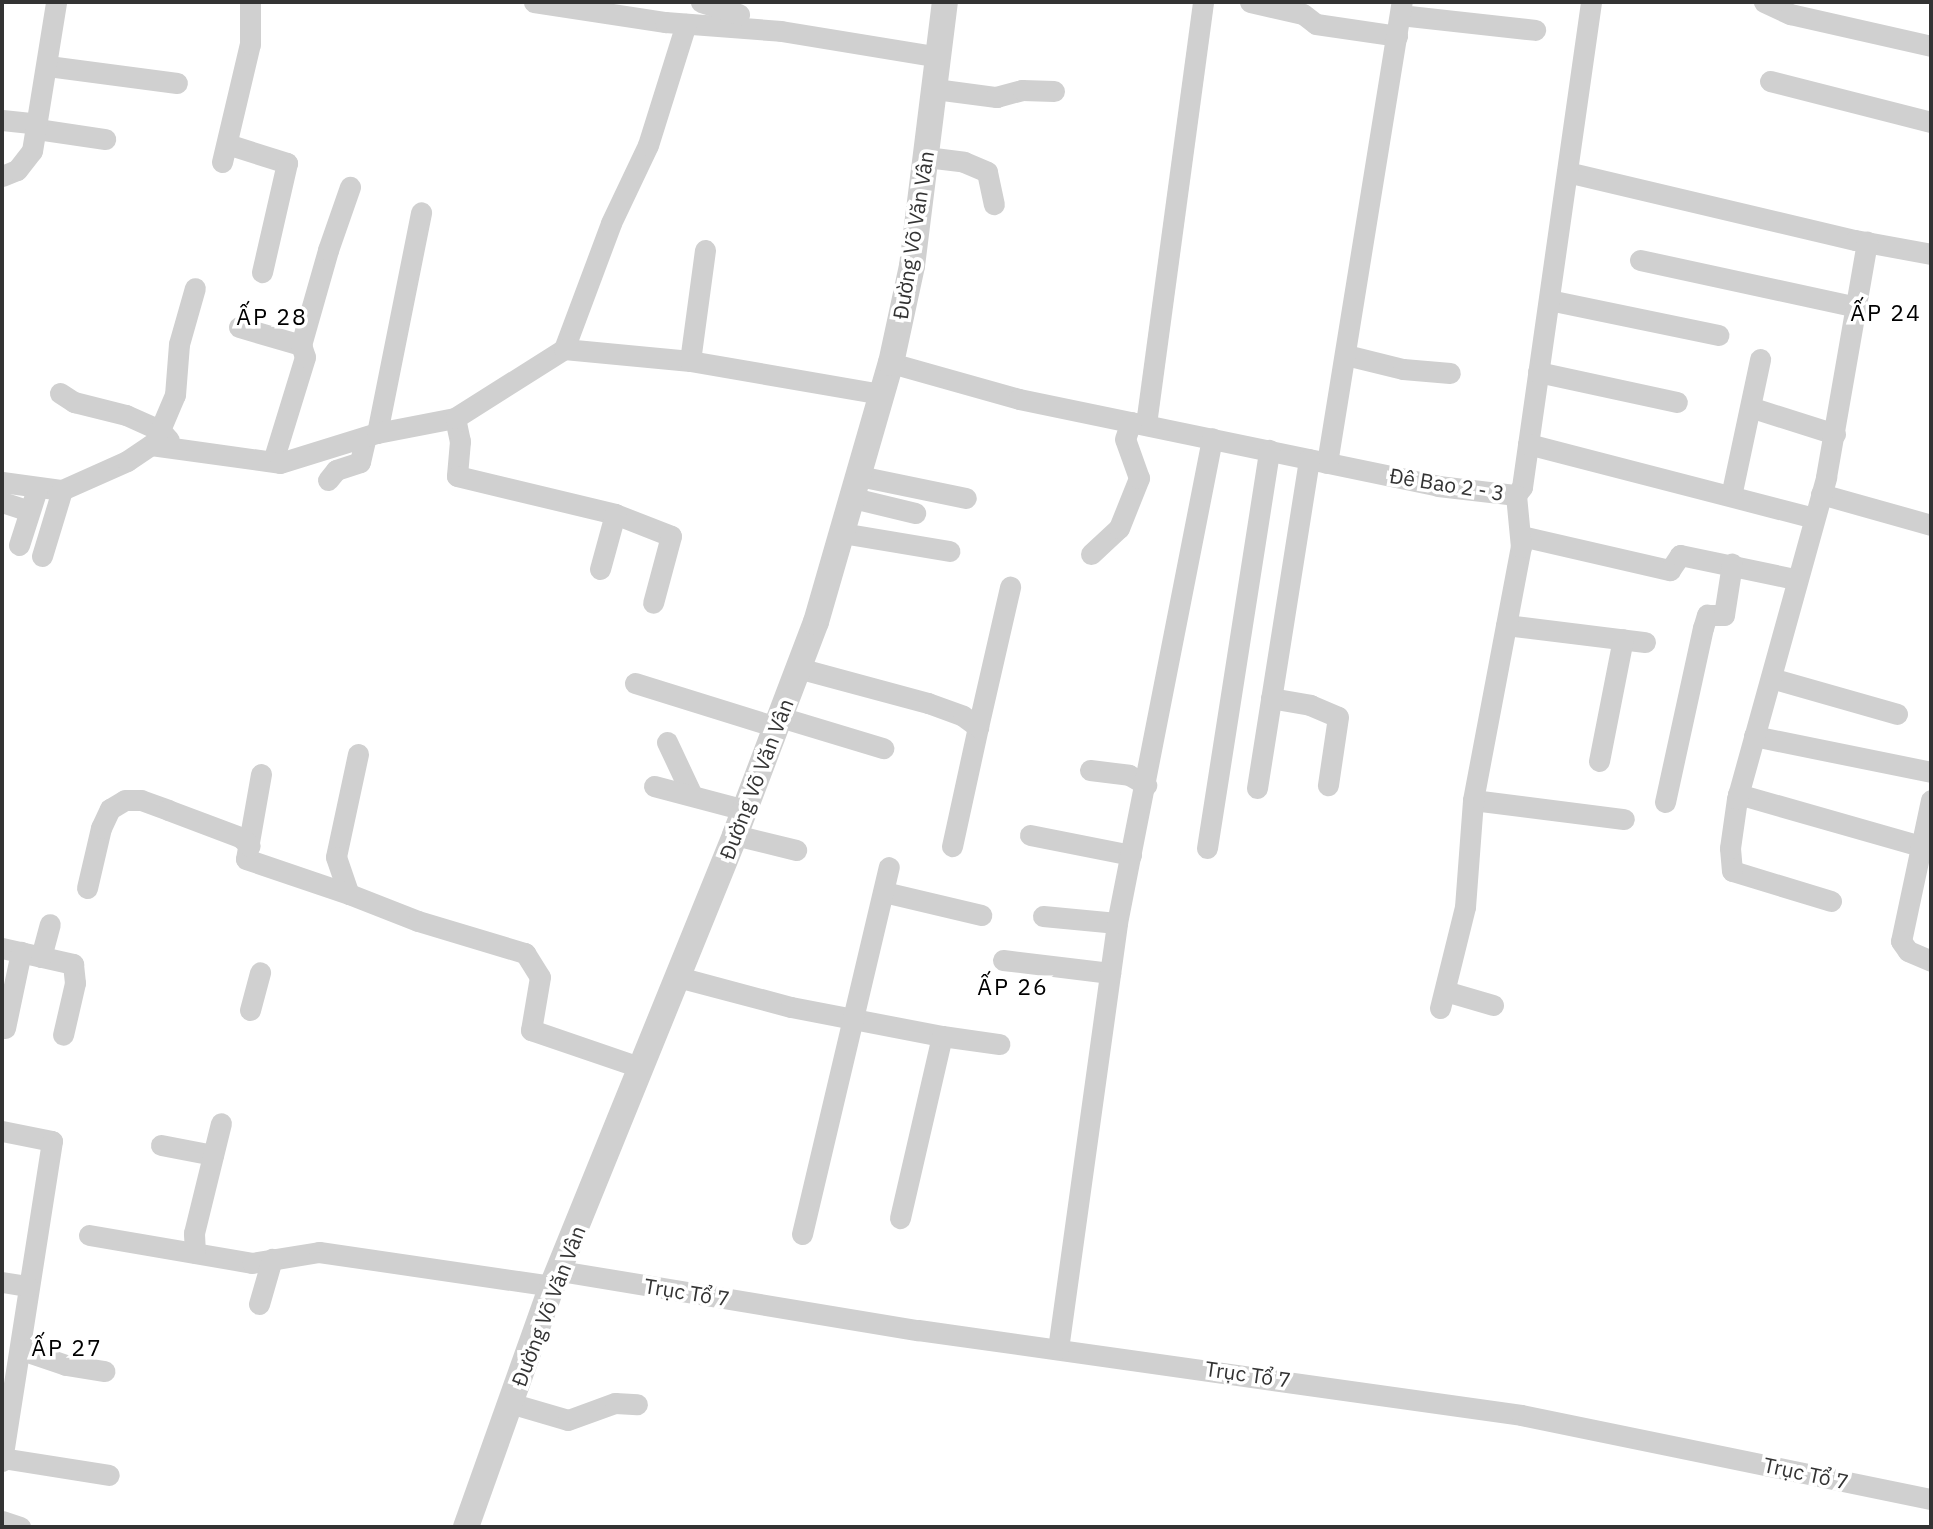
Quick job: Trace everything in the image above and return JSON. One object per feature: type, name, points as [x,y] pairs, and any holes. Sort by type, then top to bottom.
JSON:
[{"type":"street","points":[[2,176],[28,160],[48,66],[56,2]]},
{"type":"street","points":[[250,2],[250,44],[224,153],[287,163],[262,272]]},
{"type":"street","points":[[534,2],[620,9],[686,24],[741,15]]},
{"type":"street","points":[[701,2],[741,15],[939,57]]},
{"type":"street","name":"Đường Võ Văn Vân","points":[[466,1527],[556,1279],[745,810],[798,668],[842,533],[891,363],[912,266],[945,2]]},
{"type":"street","points":[[1091,554],[1119,528],[1139,478],[1125,439],[1139,423],[1203,2]]},
{"type":"street","points":[[1250,2],[1303,14],[1316,24],[1400,18],[1535,30]]},
{"type":"street","name":"Đê Bao 2 - 3","points":[[891,363],[1019,400],[1438,486],[1516,495],[1522,487],[1591,2]]},
{"type":"street","points":[[1764,2],[1790,14],[1931,46]]},
{"type":"street","points":[[1257,788],[1271,698],[1318,461],[1346,355],[1400,18]]},
{"type":"street","points":[[61,393],[74,402],[167,438],[273,461],[371,435],[455,418],[564,349],[611,223],[648,145],[686,24]]},
{"type":"street","points":[[48,66],[177,83]]},
{"type":"street","points":[[1770,81],[1931,122]]},
{"type":"street","points":[[935,89],[996,97],[1023,90],[1054,91]]},
{"type":"street","points":[[2,120],[105,139]]},
{"type":"street","points":[[926,157],[964,162],[987,172],[994,204]]},
{"type":"street","points":[[1567,172],[1867,242],[1931,254]]},
{"type":"street","points":[[273,461],[304,357],[301,345],[350,187]]},
{"type":"street","points":[[328,480],[336,470],[360,463],[371,435],[421,212]]},
{"type":"street","points":[[1831,901],[1732,871],[1730,848],[1738,794],[1771,678],[1795,579],[1821,495],[1835,434],[1867,242]]},
{"type":"street","points":[[690,361],[705,250]]},
{"type":"street","points":[[1640,260],[1857,307]]},
{"type":"street","points":[[167,438],[175,395],[179,344],[195,288]]},
{"type":"street","points":[[1549,300],[1718,335]]},
{"type":"street","points":[[239,327],[301,345]]},
{"type":"street","points":[[564,349],[690,361],[881,394]]},
{"type":"street","points":[[1346,355],[1403,369],[1450,373]]},
{"type":"street","points":[[1731,496],[1753,408],[1752,390],[1760,359]]},
{"type":"street","points":[[1538,372],[1677,402]]},
{"type":"street","points":[[1753,408],[1835,434]]},
{"type":"street","points":[[455,418],[460,441],[457,476],[615,514],[671,536],[653,603]]},
{"type":"street","points":[[2,482],[37,489],[62,490],[127,461],[167,438]]},
{"type":"street","points":[[1058,1349],[1117,923],[1212,438]]},
{"type":"street","points":[[1528,444],[1814,518]]},
{"type":"street","points":[[1207,848],[1269,450]]},
{"type":"street","points":[[856,487],[966,498]]},
{"type":"street","points":[[856,487],[915,513]]},
{"type":"street","points":[[19,545],[37,489]]},
{"type":"street","points":[[41,556],[62,490]]},
{"type":"street","points":[[1493,1005],[1443,1000],[1465,907],[1473,800],[1521,536],[1516,495]]},
{"type":"street","points":[[1821,495],[1931,525]]},
{"type":"street","points":[[2,502],[29,511]]},
{"type":"street","points":[[600,569],[615,514]]},
{"type":"street","points":[[842,533],[949,551]]},
{"type":"street","points":[[1521,536],[1671,570],[1679,555],[1795,579]]},
{"type":"street","points":[[1665,802],[1694,661],[1707,615],[1724,615],[1732,564]]},
{"type":"street","points":[[952,846],[1010,587]]},
{"type":"street","points":[[1506,625],[1645,642]]},
{"type":"street","points":[[1599,761],[1623,639]]},
{"type":"street","points":[[798,668],[928,703],[963,716],[978,727]]},
{"type":"street","points":[[1771,678],[1897,713]]},
{"type":"street","points":[[635,683],[883,748]]},
{"type":"street","points":[[1271,698],[1310,705],[1338,717],[1328,785]]},
{"type":"street","points":[[1755,736],[1931,772]]},
{"type":"street","points":[[667,742],[691,793]]},
{"type":"street","points":[[349,894],[336,857],[358,754]]},
{"type":"street","points":[[1090,770],[1129,775],[1146,785]]},
{"type":"street","points":[[261,774],[246,859],[418,921],[525,953],[540,977],[531,1030],[642,1069]]},
{"type":"street","points":[[654,786],[691,793],[745,810]]},
{"type":"street","points":[[1738,794],[1926,848]]},
{"type":"street","points":[[87,888],[101,828],[110,808],[125,800],[141,800],[224,839],[250,846]]},
{"type":"street","points":[[1473,800],[1624,819]]},
{"type":"street","points":[[1931,800],[1926,848],[1901,941],[1908,951],[1931,961]]},
{"type":"street","points":[[735,835],[796,850]]},
{"type":"street","points":[[1030,835],[1131,855]]},
{"type":"street","points":[[802,1234],[888,867]]},
{"type":"street","points":[[884,892],[981,915]]},
{"type":"street","points":[[1043,916],[1117,923]]},
{"type":"street","points":[[5,1028],[21,953],[50,924]]},
{"type":"street","points":[[21,953],[73,964],[75,983],[63,1035]]},
{"type":"street","points":[[1003,960],[1110,973]]},
{"type":"street","points":[[250,1010],[260,972]]},
{"type":"street","points":[[678,977],[853,1018],[999,1044]]},
{"type":"street","points":[[900,1218],[942,1035]]},
{"type":"street","points":[[195,1253],[194,1233],[221,1123]]},
{"type":"street","points":[[2,1130],[52,1141],[14,1355],[2,1459],[109,1475]]},
{"type":"street","points":[[161,1145],[213,1155]]},
{"type":"street","name":"Trục Tổ 7","points":[[89,1235],[252,1263],[319,1252],[556,1279],[1521,1415],[1931,1499]]},
{"type":"street","points":[[259,1304],[272,1259]]},
{"type":"street","points":[[2,1282],[28,1286]]},
{"type":"street","points":[[14,1355],[105,1371]]},
{"type":"street","points":[[510,1403],[568,1420],[615,1403],[637,1404]]},
{"type":"street","points":[[2,1521],[20,1527]]},
{"type":"district","name":"ẤP 24","points":[[1886,312]]},
{"type":"district","name":"ẤP 28","points":[[272,316]]},
{"type":"district","name":"ẤP 26","points":[[1013,986]]},
{"type":"district","name":"ẤP 27","points":[[67,1347]]}]
